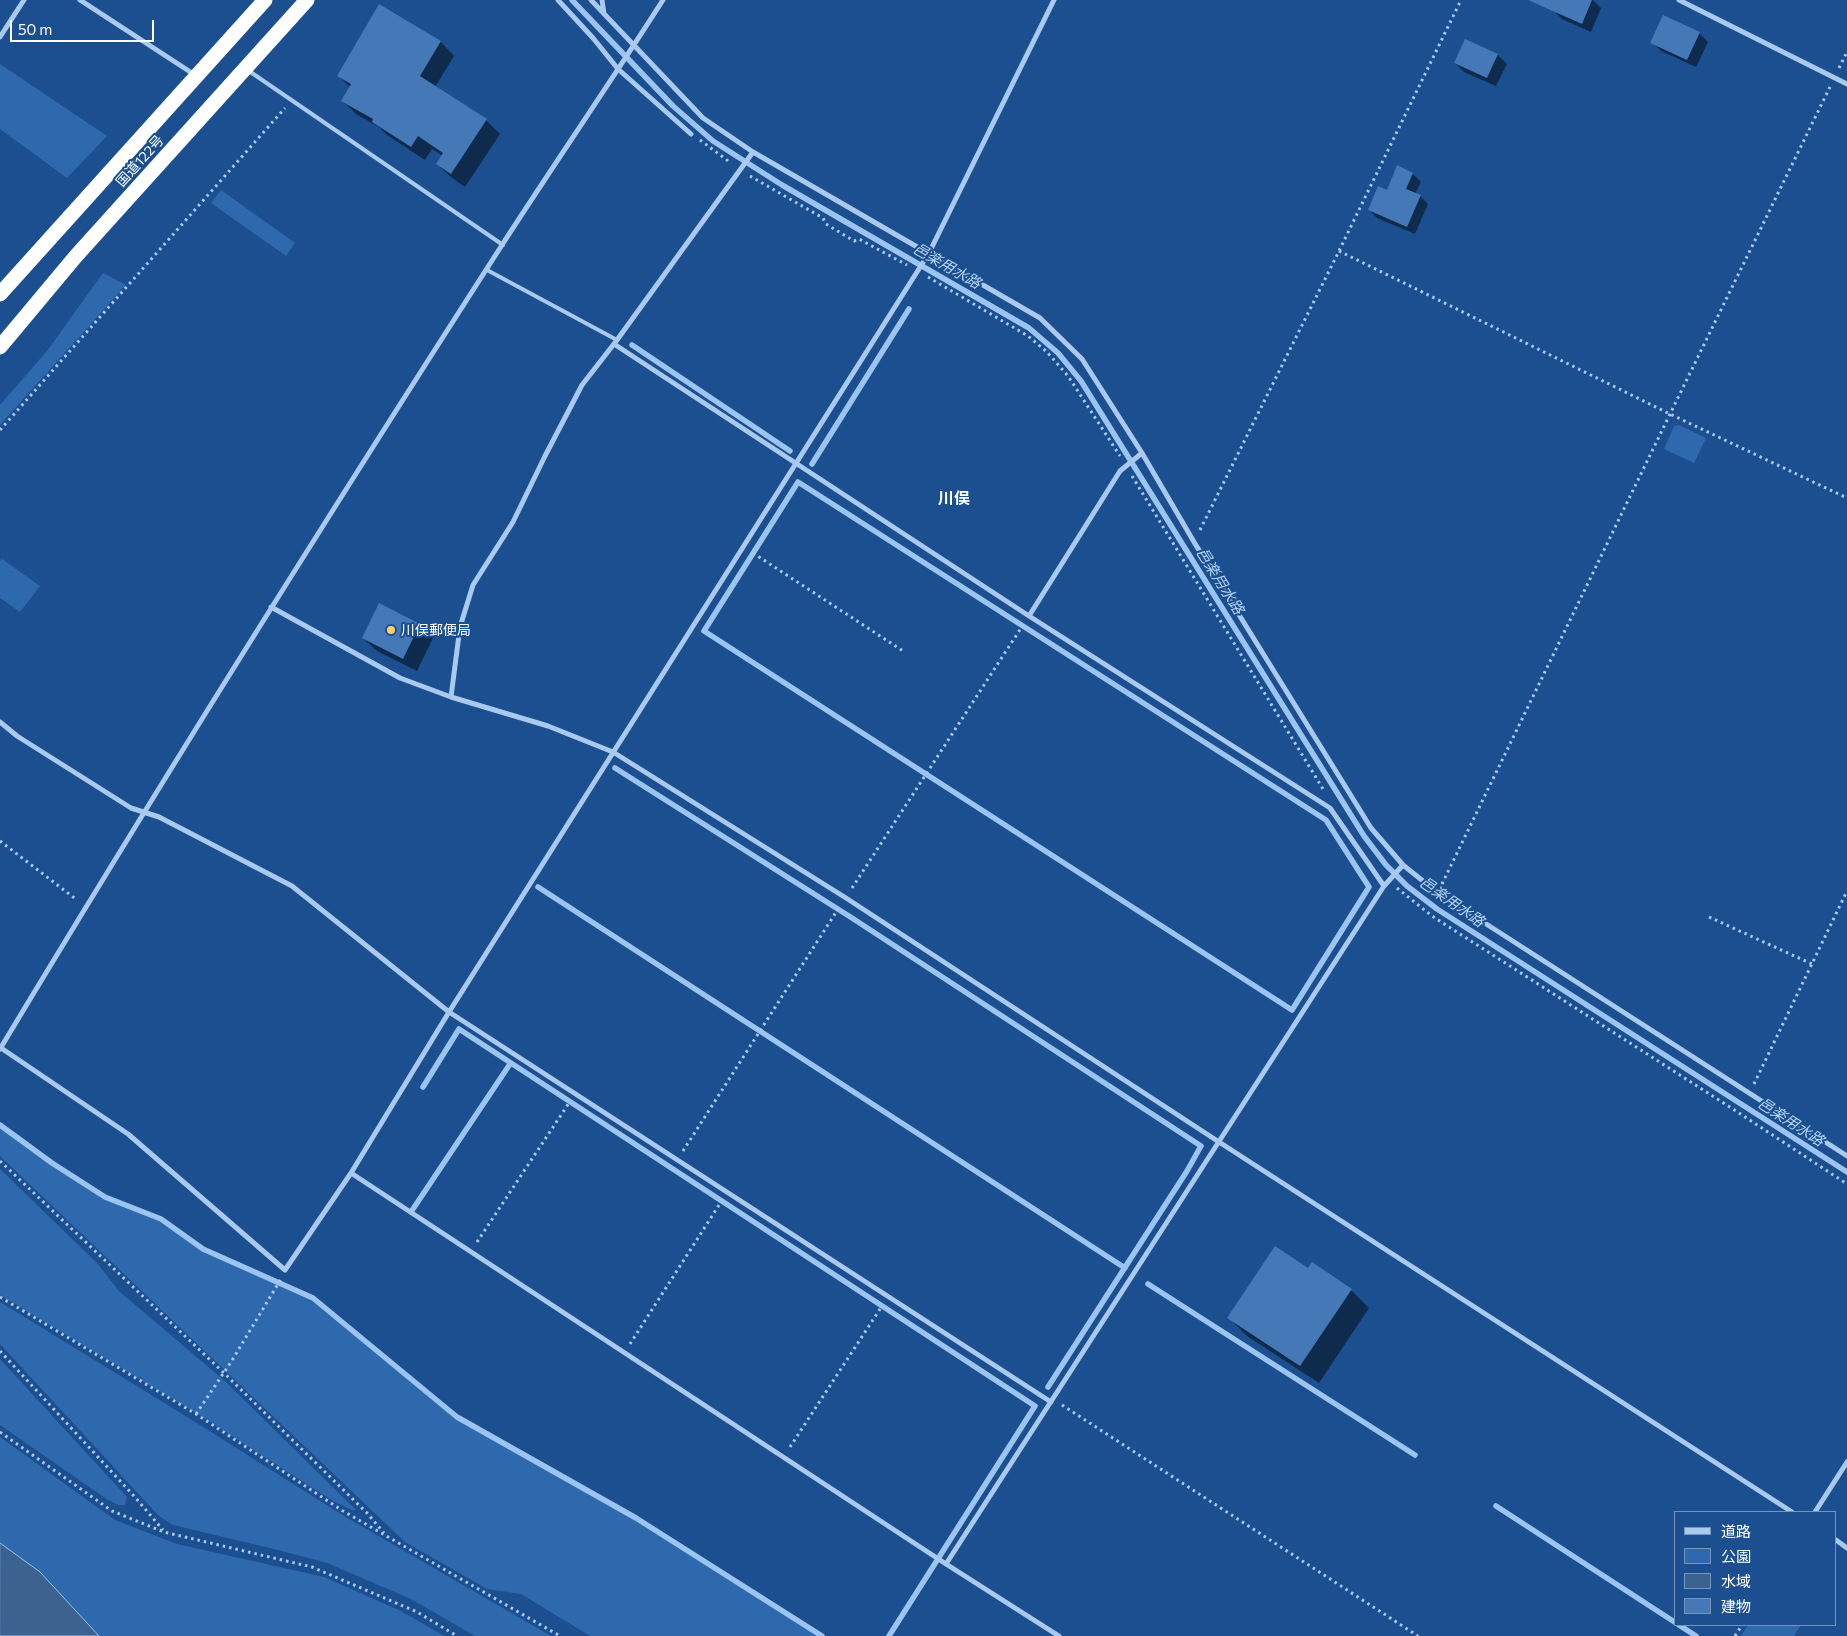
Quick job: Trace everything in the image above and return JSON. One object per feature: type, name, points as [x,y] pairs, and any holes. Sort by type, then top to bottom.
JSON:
[{"type":"highway","name":"国道122号","points":[[0,294],[265,0]]},
{"type":"highway","name":"国道122号","points":[[0,346],[76,256],[307,0]]},
{"type":"street","points":[[0,37],[24,0]]},
{"type":"street","points":[[80,0],[196,75]]},
{"type":"street","points":[[558,0],[618,69],[691,134]]},
{"type":"street","points":[[591,0],[703,118],[752,152],[1040,318],[1082,359],[1142,453],[1194,542],[1371,828],[1403,865],[1438,893],[1847,1156]]},
{"type":"street","points":[[602,0],[604,14]]},
{"type":"street","points":[[663,0],[271,607],[0,1049],[128,1134],[285,1270],[351,1173],[449,1012],[929,253],[1054,0]]},
{"type":"street","points":[[1679,0],[1847,84]]},
{"type":"street","points":[[451,697],[460,627],[473,584],[513,522],[582,385],[752,152]]},
{"type":"street","points":[[615,342],[795,464],[1330,808],[1386,883]]},
{"type":"street","points":[[1029,616],[1120,471],[1142,453]]},
{"type":"street","points":[[271,607],[400,678],[451,697],[548,726],[613,752],[846,898],[1219,1142],[1790,1511]]},
{"type":"street","points":[[0,722],[17,736],[131,808],[159,817],[292,886],[449,1012],[888,1297],[1052,1401]]},
{"type":"street","points":[[946,1564],[1386,883],[1403,865]]},
{"type":"street","points":[[351,1173],[946,1564],[1059,1636]]},
{"type":"street","points":[[1816,1511],[1847,1462]]},
{"type":"lane","points":[[245,69],[503,245]]},
{"type":"lane","points":[[487,270],[615,342]]},
{"type":"path","points":[[1194,542],[1461,0]]},
{"type":"path","points":[[1438,893],[1847,52]]},
{"type":"path","points":[[0,430],[292,100]]},
{"type":"path","points":[[691,134],[740,170],[823,218],[826,224],[854,241],[859,239],[918,271],[1028,336],[1047,352],[1068,376],[1126,466],[1331,801],[1330,808]]},
{"type":"path","points":[[1339,251],[1670,414],[1847,498]]},
{"type":"path","points":[[743,547],[903,651]]},
{"type":"path","points":[[0,841],[86,907]]},
{"type":"path","points":[[1386,883],[1432,916],[1847,1184]]},
{"type":"path","points":[[1749,1093],[1847,891]]},
{"type":"path","points":[[1709,917],[1812,964]]},
{"type":"path","points":[[471,1252],[574,1094]]},
{"type":"path","points":[[0,1161],[224,1373],[367,1513],[386,1535]]},
{"type":"path","points":[[625,1353],[727,1193]]},
{"type":"path","points":[[196,1414],[224,1373],[280,1280]]},
{"type":"path","points":[[0,1297],[196,1414],[343,1511],[560,1636]]},
{"type":"path","points":[[784,1457],[888,1297]]},
{"type":"path","points":[[0,1351],[134,1496],[164,1532]]},
{"type":"path","points":[[1052,1401],[1418,1636]]},
{"type":"path","points":[[0,1432],[112,1511],[164,1532],[312,1567],[417,1612],[457,1636]]},
{"type":"green space","points":[[0,64],[107,136],[67,178],[0,129]]},
{"type":"green space","points":[[221,190],[295,243],[286,256],[211,203]]},
{"type":"green space","points":[[103,273],[126,285],[0,425],[0,405],[47,351]]},
{"type":"green space","points":[[1679,425],[1706,438],[1694,463],[1664,449],[1674,426]]},
{"type":"green space","points":[[2,559],[40,586],[20,612],[0,598],[0,561]]},
{"type":"green space","points":[[0,1128],[51,1165],[103,1198],[159,1221],[203,1252],[311,1299],[459,1420],[629,1516],[820,1636],[590,1636],[521,1594],[487,1589],[405,1542],[0,1156]]},
{"type":"green space","points":[[0,1169],[98,1264],[119,1291],[226,1382],[356,1510],[333,1501],[201,1416],[0,1295]]},
{"type":"green space","points":[[0,1302],[344,1516],[551,1636],[475,1636],[411,1599],[327,1563],[173,1525],[158,1515],[0,1344]]},
{"type":"green space","points":[[0,1359],[127,1497],[125,1505],[118,1505],[108,1500],[0,1425]]},
{"type":"green space","points":[[0,1437],[115,1520],[177,1544],[324,1577],[401,1611],[444,1636],[99,1636],[40,1572],[0,1543]]},
{"type":"green space","points":[[1747,1626],[1800,1626],[1794,1636],[1741,1636]]},
{"type":"water","points":[[0,1543],[40,1572],[99,1636],[0,1636]]},
{"type":"building","points":[[1528,0],[1592,0],[1582,24]]},
{"type":"building","points":[[379,4],[441,41],[420,76],[487,119],[451,174],[436,164],[443,153],[418,136],[411,147],[372,122],[373,119],[341,101],[351,84],[337,76]]},
{"type":"building","points":[[1663,15],[1700,32],[1687,60],[1650,43]]},
{"type":"building","points":[[1465,39],[1498,54],[1487,78],[1454,63]]},
{"type":"building","points":[[1397,165],[1413,173],[1406,189],[1421,195],[1407,227],[1368,210],[1378,186],[1387,190]]},
{"type":"building","points":[[379,603],[420,624],[403,659],[362,638]]},
{"type":"building","points":[[1275,1246],[1308,1268],[1312,1262],[1352,1289],[1300,1366],[1227,1318]]},
{"type":"waterway","name":"邑楽用水路","points":[[572,0],[673,106],[713,141],[782,185],[1029,328],[1058,353],[1081,381],[1364,836],[1386,865],[1407,886],[1437,909],[1847,1172]]},
{"type":"waterway","points":[[812,464],[909,309]]},
{"type":"waterway","points":[[632,345],[790,451]]},
{"type":"waterway","points":[[798,482],[1326,820],[1369,887],[1292,1010],[704,631],[798,482]]},
{"type":"waterway","points":[[615,768],[852,918],[1201,1146],[1187,1171],[1048,1387]]},
{"type":"waterway","points":[[538,887],[1125,1268]]},
{"type":"waterway","points":[[423,1087],[459,1029],[1035,1406],[889,1636]]},
{"type":"waterway","points":[[411,1212],[510,1064]]},
{"type":"waterway","points":[[0,1125],[52,1163],[105,1197],[161,1219],[203,1249],[313,1298],[457,1417],[636,1518],[822,1636]]},
{"type":"waterway","points":[[1148,1284],[1415,1455]]},
{"type":"waterway","points":[[1496,1506],[1674,1622]]},
{"type":"waterway","points":[[1681,1626],[1696,1636]]},
{"type":"place","name":"川俣郵便局","points":[[391,630]]},
{"type":"district","name":"川俣","points":[[954,499]]}]
